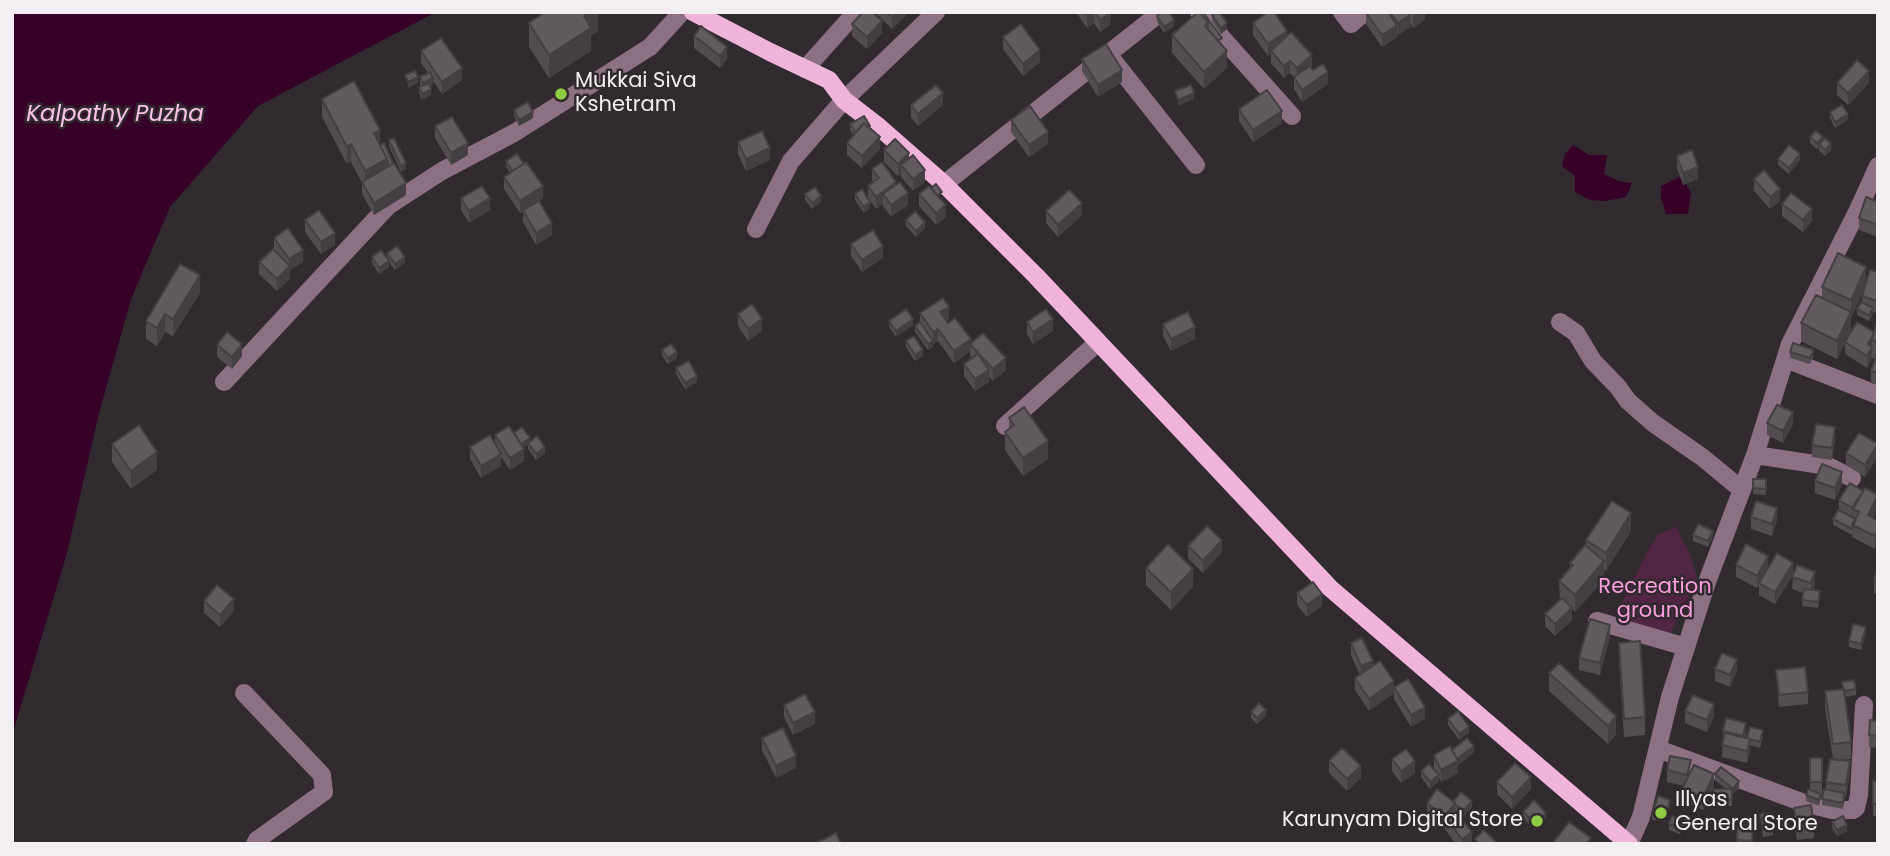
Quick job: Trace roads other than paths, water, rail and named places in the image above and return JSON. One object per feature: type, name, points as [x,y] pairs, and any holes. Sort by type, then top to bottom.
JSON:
[{"type":"main road","points":[[694,12],[829,80],[844,100],[880,127],[944,184],[1036,276],[1330,588],[1629,844]]},
{"type":"street","points":[[224,382],[388,206],[442,171],[514,133],[650,47],[682,12]]},
{"type":"street","points":[[805,69],[856,12]]},
{"type":"street","points":[[756,229],[791,161],[844,100],[936,12]]},
{"type":"street","points":[[944,184],[1160,12]]},
{"type":"street","points":[[1199,12],[1292,116]]},
{"type":"street","points":[[1342,12],[1351,24],[1365,12]]},
{"type":"street","points":[[1108,54],[1196,165]]},
{"type":"street","points":[[1629,844],[1641,817],[1670,697],[1686,647],[1707,582],[1755,455],[1790,344],[1813,312],[1878,166]]},
{"type":"street","points":[[1560,322],[1576,333],[1594,361],[1628,401],[1742,490]]},
{"type":"street","points":[[1005,426],[1098,342]]},
{"type":"street","points":[[1786,359],[1878,395]]},
{"type":"street","points":[[1755,455],[1828,466],[1852,478]]},
{"type":"street","points":[[1597,621],[1686,647]]},
{"type":"street","points":[[244,693],[322,775],[324,792],[257,840],[256,844]]},
{"type":"street","points":[[1658,749],[1804,803],[1832,810],[1853,810],[1859,795],[1864,705]]},
{"type":"water","name":"Kalpathy Puzha","points":[[12,12],[436,12],[258,106],[170,207],[131,299],[98,417],[67,553],[12,735]]},
{"type":"water","points":[[1573,145],[1589,155],[1607,155],[1604,174],[1618,181],[1632,183],[1626,197],[1606,201],[1590,200],[1575,192],[1575,176],[1562,166],[1565,154]]},
{"type":"water","points":[[1681,176],[1691,192],[1688,214],[1666,214],[1661,198],[1661,186]]},
{"type":"place","name":"Mukkai Siva Kshetram","points":[[561,94]]},
{"type":"place","name":"Illyas General Store","points":[[1661,813]]},
{"type":"place","name":"Karunyam Digital Store","points":[[1537,821]]},
{"type":"park label","name":"Recreation ground","points":[[1655,600]]}]
